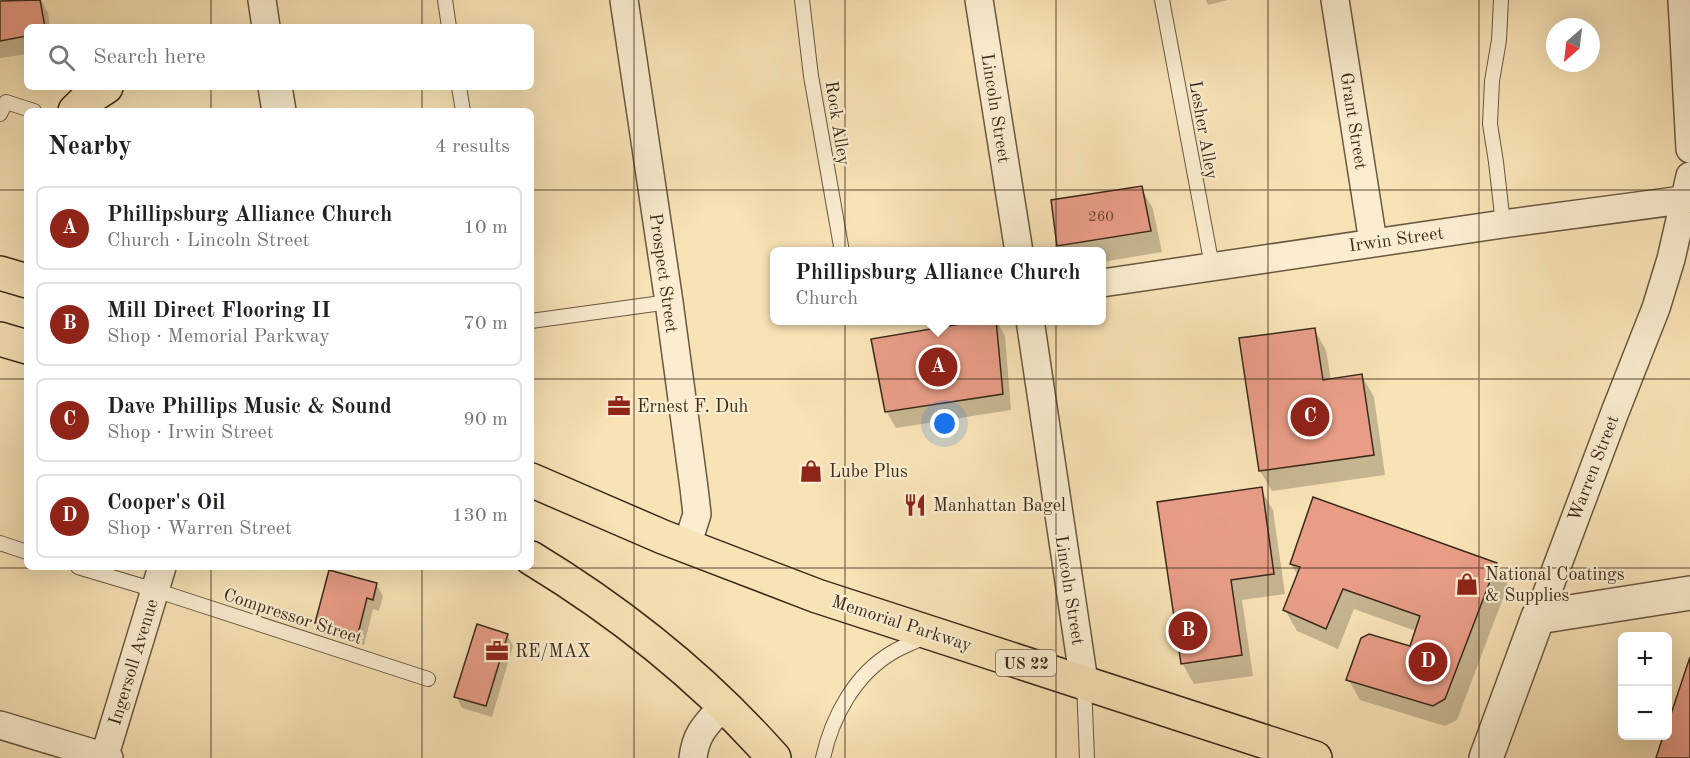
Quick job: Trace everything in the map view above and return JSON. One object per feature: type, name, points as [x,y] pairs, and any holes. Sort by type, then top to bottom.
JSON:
[{"type":"highway","points":[[78,108],[101,90]]},
{"type":"highway","points":[[0,273],[24,280]]},
{"type":"highway","points":[[0,339],[24,346]]},
{"type":"highway","name":"Memorial Parkway","points":[[534,481],[687,546],[817,596],[1084,682],[1296,755]]},
{"type":"highway","points":[[534,560],[589,596],[665,654],[723,706],[774,758]]},
{"type":"street","points":[[262,0],[266,24]]},
{"type":"street","name":"Prospect Street","points":[[624,0],[669,302],[697,514],[687,546]]},
{"type":"street","name":"Lincoln Street","points":[[979,0],[1018,247]]},
{"type":"street","name":"Grant Street","points":[[1335,0],[1373,242]]},
{"type":"street","points":[[1682,0],[1690,149]]},
{"type":"street","points":[[276,90],[278,108]]},
{"type":"street","name":"Irwin Street","points":[[1106,282],[1503,224],[1688,191]]},
{"type":"street","name":"Warren Street","points":[[1486,758],[1615,411],[1656,308],[1688,191]]},
{"type":"street","name":"Lincoln Street","points":[[1031,325],[1084,682]]},
{"type":"street","name":"Ingersoll Avenue","points":[[106,758],[159,579]]},
{"type":"street","points":[[1538,617],[1690,593]]},
{"type":"street","points":[[693,758],[700,732],[723,706]]},
{"type":"street","points":[[0,725],[106,758]]},
{"type":"lane","points":[[445,0],[449,24]]},
{"type":"lane","name":"Rock Alley","points":[[802,0],[812,76],[841,247]]},
{"type":"lane","name":"Lesher Alley","points":[[1162,0],[1212,266]]},
{"type":"lane","points":[[1501,0],[1499,40],[1492,81],[1490,124],[1503,224]]},
{"type":"lane","points":[[460,90],[462,108]]},
{"type":"lane","points":[[0,114],[6,102],[25,108]]},
{"type":"lane","points":[[534,321],[669,302]]},
{"type":"lane","points":[[0,543],[24,551]]},
{"type":"lane","name":"Compressor Street","points":[[98,570],[159,579],[428,679]]},
{"type":"lane","points":[[823,758],[836,718],[860,680],[892,653],[933,633]]},
{"type":"lane","points":[[1084,682],[1087,758]]},
{"type":"building","points":[[40,0],[44,24],[24,24],[24,37],[0,41],[0,1]]},
{"type":"building","points":[[1142,186],[1151,231],[1057,246],[1051,200]]},
{"type":"building","points":[[954,325],[996,325],[1003,394],[885,412],[871,339]]},
{"type":"building","points":[[1315,328],[1323,380],[1362,374],[1374,455],[1259,471],[1239,338]]},
{"type":"building","points":[[1262,487],[1274,574],[1231,580],[1242,655],[1181,664],[1157,502]]},
{"type":"building","points":[[1313,497],[1497,563],[1445,699],[1433,706],[1346,680],[1361,638],[1369,634],[1410,646],[1420,616],[1343,589],[1326,629],[1283,610],[1300,567],[1290,564]]},
{"type":"building","points":[[329,570],[377,583],[373,600],[367,598],[358,634],[315,623]]},
{"type":"building","points":[[477,624],[508,634],[486,706],[454,697]]},
{"type":"building","points":[[1690,657],[1690,758],[1656,758],[1662,740],[1672,740],[1672,711]]},
{"type":"place","name":"Phillipsburg Alliance Church","points":[[938,367]]},
{"type":"place","name":"Ernest F. Duh","points":[[619,406]]},
{"type":"place","name":"Dave Phillips Music & Sound","points":[[1310,417]]},
{"type":"place","name":"Lube Plus","points":[[811,471]]},
{"type":"place","name":"Manhattan Bagel","points":[[915,505]]},
{"type":"place","name":"National Coatings & Supplies","points":[[1467,584]]},
{"type":"place","name":"Mill Direct Flooring II","points":[[1188,631]]},
{"type":"place","name":"RE/MAX","points":[[497,651]]},
{"type":"place","name":"Cooper's Oil","points":[[1428,662]]}]
